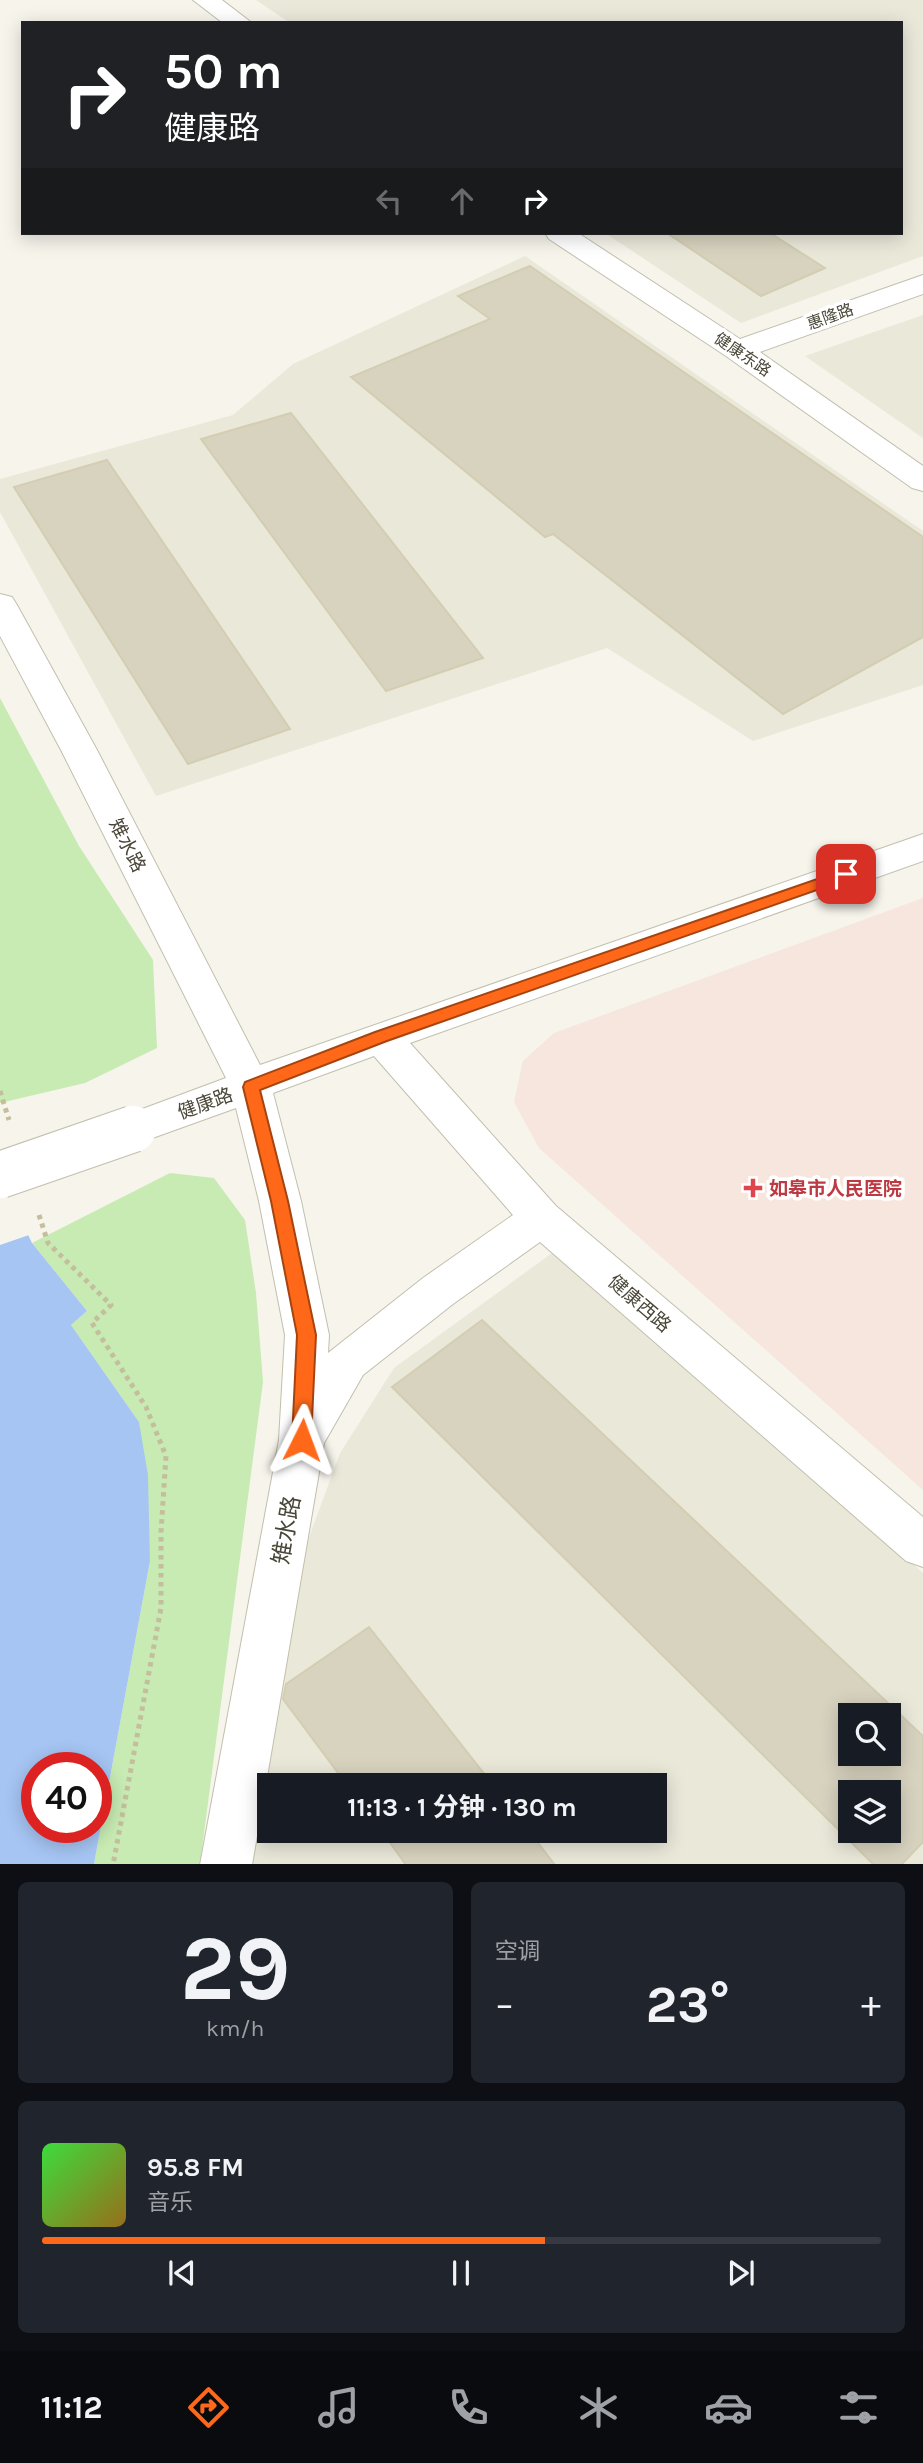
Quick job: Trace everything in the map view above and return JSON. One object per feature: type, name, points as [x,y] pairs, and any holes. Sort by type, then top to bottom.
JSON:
[{"type":"street","points":[[205,0],[237,21]]},
{"type":"street","name":"健康东路","points":[[562,235],[737,351],[923,481]]},
{"type":"street","name":"惠隆路","points":[[737,351],[923,284]]},
{"type":"street","name":"雉水路","points":[[0,605],[79,750],[251,1087],[279,1201],[307,1335],[302,1440],[226,1864]]},
{"type":"street","name":"健康路","points":[[0,1175],[251,1087],[381,1037],[923,847]]},
{"type":"street","name":"健康西路","points":[[381,1037],[541,1218],[923,1546]]},
{"type":"street","name":"雉水路","points":[[302,1440],[347,1362],[438,1291],[541,1218]]},
{"type":"path","points":[[0,1091],[12,1129]]},
{"type":"path","points":[[36,1205],[48,1243],[111,1305],[92,1323],[146,1407],[166,1456],[161,1532],[161,1608],[113,1864]]},
{"type":"shaded area","points":[[256,0],[923,0],[923,256],[741,323],[608,235],[903,235],[903,21],[287,21]]},
{"type":"shaded area","points":[[525,256],[923,531],[923,685],[753,741],[607,648],[156,796],[0,512],[0,479],[233,415],[293,364]]},
{"type":"shaded area","points":[[923,315],[923,438],[805,356]]},
{"type":"shaded area","name":"如皋市人民医院","points":[[923,898],[923,1490],[539,1148],[514,1102],[523,1061],[554,1033]]},
{"type":"shaded area","points":[[559,1248],[923,1573],[923,1864],[244,1864],[257,1789],[257,1843],[667,1843],[667,1773],[260,1773],[292,1584],[340,1453],[394,1368]]},
{"type":"green space","points":[[0,698],[79,846],[153,960],[157,1048],[85,1083],[0,1103]]},
{"type":"green space","points":[[170,1173],[214,1178],[245,1220],[256,1293],[263,1382],[200,1864],[94,1864],[98,1843],[112,1843],[112,1767],[150,1561],[139,1422],[71,1325],[87,1311],[32,1243]]},
{"type":"water","points":[[0,1178],[32,1243],[87,1311],[71,1325],[139,1422],[148,1475],[150,1561],[112,1767],[112,1752],[21,1752],[21,1843],[98,1843],[94,1864],[0,1864]]},
{"type":"pier","points":[[0,1175],[32,1234],[0,1245]]},
{"type":"building","points":[[670,235],[773,235],[825,268],[761,296]]},
{"type":"building","points":[[530,266],[923,537],[923,637],[783,714],[553,534],[545,537],[351,377],[490,319],[458,296]]},
{"type":"building","points":[[291,413],[483,658],[386,691],[201,439]]},
{"type":"building","points":[[107,460],[290,729],[188,764],[14,487]]},
{"type":"building","points":[[482,1320],[888,1703],[838,1703],[838,1766],[901,1766],[901,1715],[923,1736],[923,1842],[902,1864],[873,1864],[852,1843],[901,1843],[901,1780],[838,1780],[838,1829],[392,1387]]},
{"type":"building","points":[[369,1627],[484,1773],[338,1773],[283,1699],[286,1684]]},
{"type":"building","points":[[390,1843],[538,1843],[554,1864],[405,1864]]},
{"type":"place","name":"如皋市人民医院","points":[[753,1188]]},
{"type":"route","points":[[302,1440],[307,1335],[279,1201],[251,1087],[381,1037],[846,874]]}]
